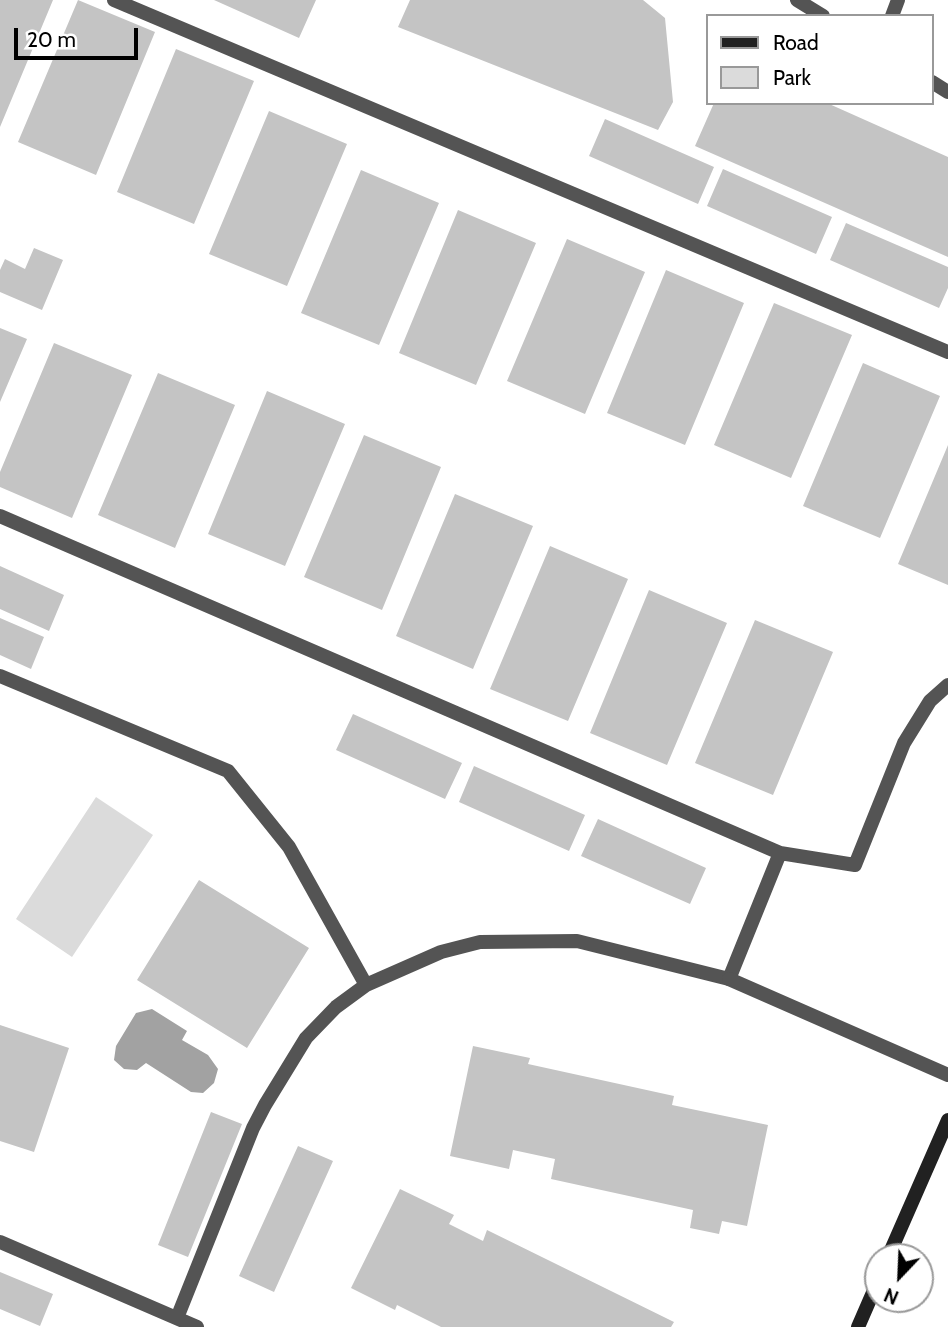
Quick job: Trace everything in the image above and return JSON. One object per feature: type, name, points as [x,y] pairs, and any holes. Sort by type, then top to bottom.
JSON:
[{"type":"main road","points":[[894,1243],[948,1121]]},
{"type":"street","points":[[114,0],[948,352]]},
{"type":"street","points":[[797,0],[820,14]]},
{"type":"street","points":[[0,516],[780,853],[855,865],[904,743],[930,701],[948,685]]},
{"type":"street","points":[[0,676],[228,771],[289,847],[366,985]]},
{"type":"street","points":[[729,979],[780,853]]},
{"type":"street","points":[[177,1318],[253,1128],[306,1038],[336,1007],[366,985],[441,952],[480,942],[577,941],[729,979],[948,1075]]},
{"type":"street","points":[[0,1242],[197,1327]]},
{"type":"green space","points":[[96,797],[153,835],[72,957],[16,919]]},
{"type":"shaded area","points":[[152,1009],[187,1031],[182,1040],[208,1055],[218,1069],[214,1083],[203,1093],[191,1092],[146,1063],[137,1070],[124,1069],[114,1060],[116,1046],[136,1013]]},
{"type":"building","points":[[0,0],[53,0],[0,127]]},
{"type":"building","points":[[78,0],[155,32],[96,175],[18,142]]},
{"type":"building","points":[[214,0],[316,0],[299,38]]},
{"type":"building","points":[[410,0],[643,0],[665,18],[673,102],[658,130],[398,27]]},
{"type":"building","points":[[176,49],[254,81],[194,224],[117,192]]},
{"type":"building","points":[[713,105],[831,105],[948,157],[948,257],[695,146]]},
{"type":"building","points":[[269,111],[347,144],[287,286],[209,254]]},
{"type":"building","points":[[605,119],[714,167],[698,204],[589,156]]},
{"type":"building","points":[[723,169],[832,217],[816,254],[707,206]]},
{"type":"building","points":[[361,170],[439,203],[379,345],[301,313]]},
{"type":"building","points":[[458,210],[536,243],[476,385],[399,353]]},
{"type":"building","points":[[846,223],[948,267],[948,288],[939,308],[830,260]]},
{"type":"building","points":[[567,239],[645,272],[585,414],[507,381]]},
{"type":"building","points":[[34,248],[63,260],[42,310],[0,292],[0,270],[5,259],[25,269]]},
{"type":"building","points":[[666,270],[744,303],[685,445],[607,413]]},
{"type":"building","points":[[774,303],[852,335],[791,478],[714,445]]},
{"type":"building","points":[[0,328],[27,339],[0,402]]},
{"type":"building","points":[[54,343],[132,375],[72,518],[0,487],[0,472]]},
{"type":"building","points":[[863,363],[940,396],[880,538],[803,506]]},
{"type":"building","points":[[158,373],[235,405],[175,548],[98,515]]},
{"type":"building","points":[[267,391],[345,424],[285,566],[208,534]]},
{"type":"building","points":[[364,435],[441,467],[382,610],[304,577]]},
{"type":"building","points":[[948,445],[948,585],[898,564]]},
{"type":"building","points":[[455,494],[533,526],[473,669],[396,636]]},
{"type":"building","points":[[550,546],[628,579],[568,721],[490,689]]},
{"type":"building","points":[[0,566],[64,595],[49,631],[0,609]]},
{"type":"building","points":[[649,590],[727,623],[667,765],[590,733]]},
{"type":"building","points":[[0,618],[44,637],[31,669],[0,655]]},
{"type":"building","points":[[755,620],[833,652],[773,795],[695,763]]},
{"type":"building","points":[[353,714],[462,763],[445,799],[336,750]]},
{"type":"building","points":[[474,766],[585,815],[569,851],[459,802]]},
{"type":"building","points":[[598,819],[706,868],[690,904],[581,856]]},
{"type":"building","points":[[199,880],[309,948],[247,1048],[137,980]]},
{"type":"building","points":[[0,1025],[69,1048],[34,1152],[0,1141]]},
{"type":"building","points":[[473,1046],[530,1058],[528,1064],[674,1096],[672,1105],[768,1125],[747,1226],[722,1221],[719,1234],[690,1228],[693,1210],[551,1179],[555,1159],[513,1150],[509,1169],[450,1156]]},
{"type":"building","points":[[211,1112],[242,1124],[188,1257],[158,1245]]},
{"type":"building","points":[[298,1146],[333,1161],[274,1292],[239,1276]]},
{"type":"building","points":[[400,1189],[454,1215],[449,1224],[483,1241],[487,1230],[674,1322],[671,1327],[441,1327],[397,1305],[395,1310],[351,1288]]},
{"type":"building","points":[[0,1272],[53,1294],[40,1326],[0,1309]]}]
